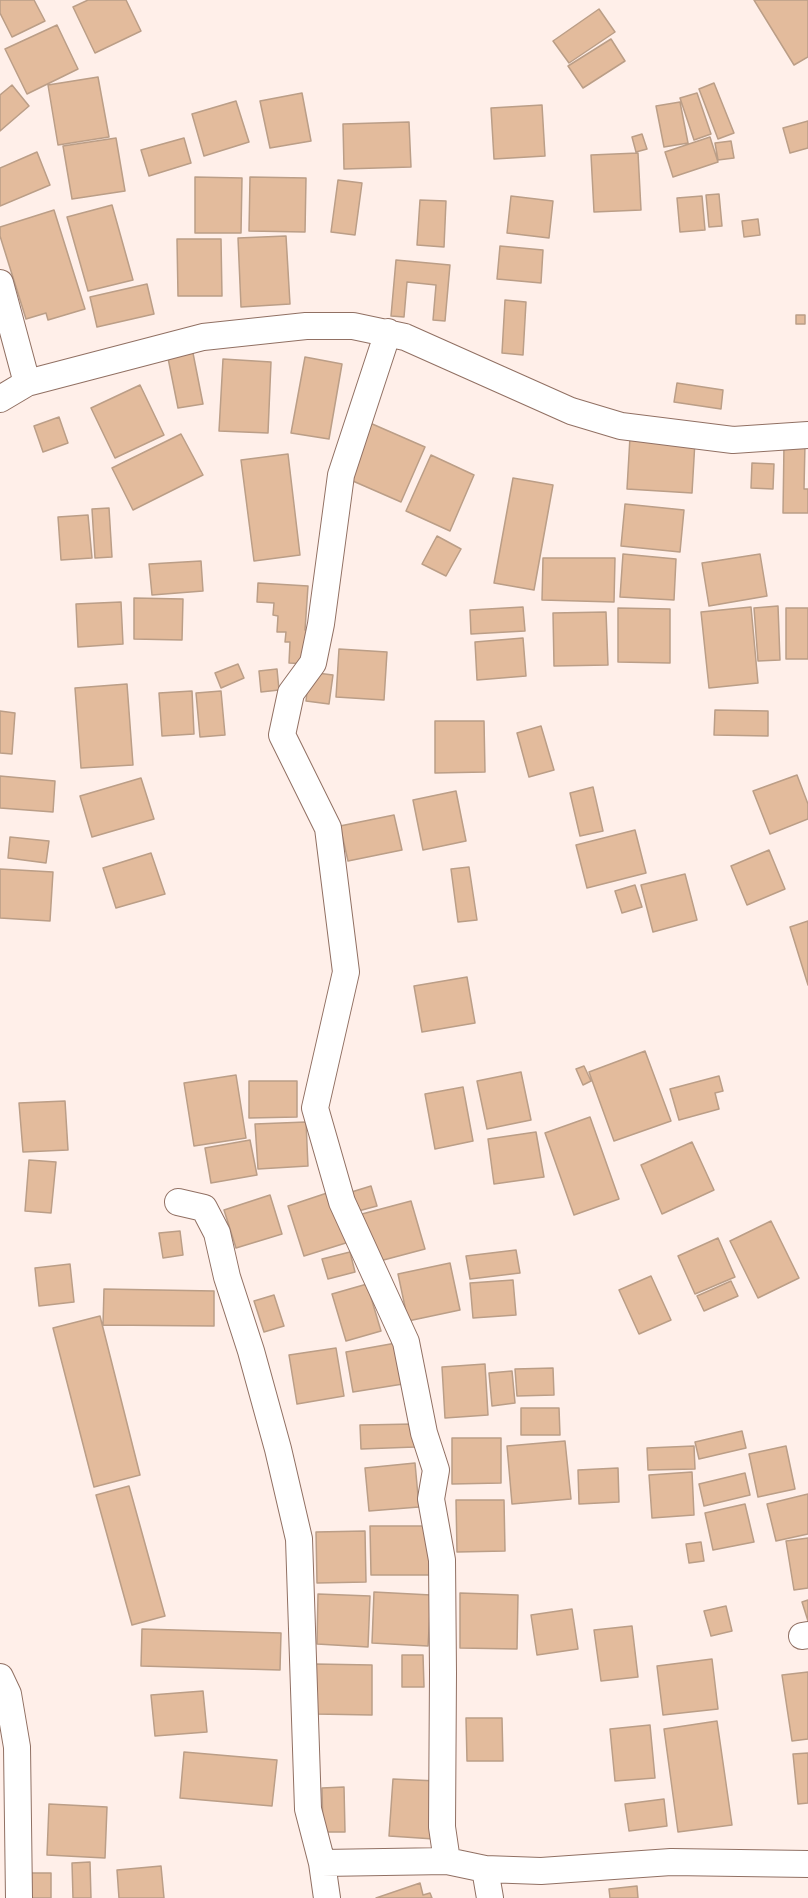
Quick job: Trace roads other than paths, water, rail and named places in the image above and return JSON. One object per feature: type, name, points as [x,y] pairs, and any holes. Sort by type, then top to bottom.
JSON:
[{"type":"street","points":[[0,283],[27,383]]},
{"type":"street","points":[[0,399],[27,383],[203,337],[306,326],[353,326],[405,336],[571,411],[621,426],[733,440],[808,435]]},
{"type":"street","points":[[388,332],[341,475],[321,624],[313,663],[291,693],[282,735],[328,828],[346,972],[315,1108],[342,1202],[406,1342],[424,1433],[436,1470],[431,1498],[442,1560],[441,1827],[447,1861]]},
{"type":"street","points":[[177,1202],[204,1208],[217,1233],[227,1277],[251,1351],[278,1449],[299,1539],[308,1809],[322,1863],[327,1898]]},
{"type":"street","points":[[0,1677],[8,1694],[17,1747],[19,1898]]},
{"type":"street","points":[[322,1863],[447,1861],[484,1869],[541,1871],[671,1862],[808,1864]]},
{"type":"street","points":[[484,1869],[490,1898]]}]
